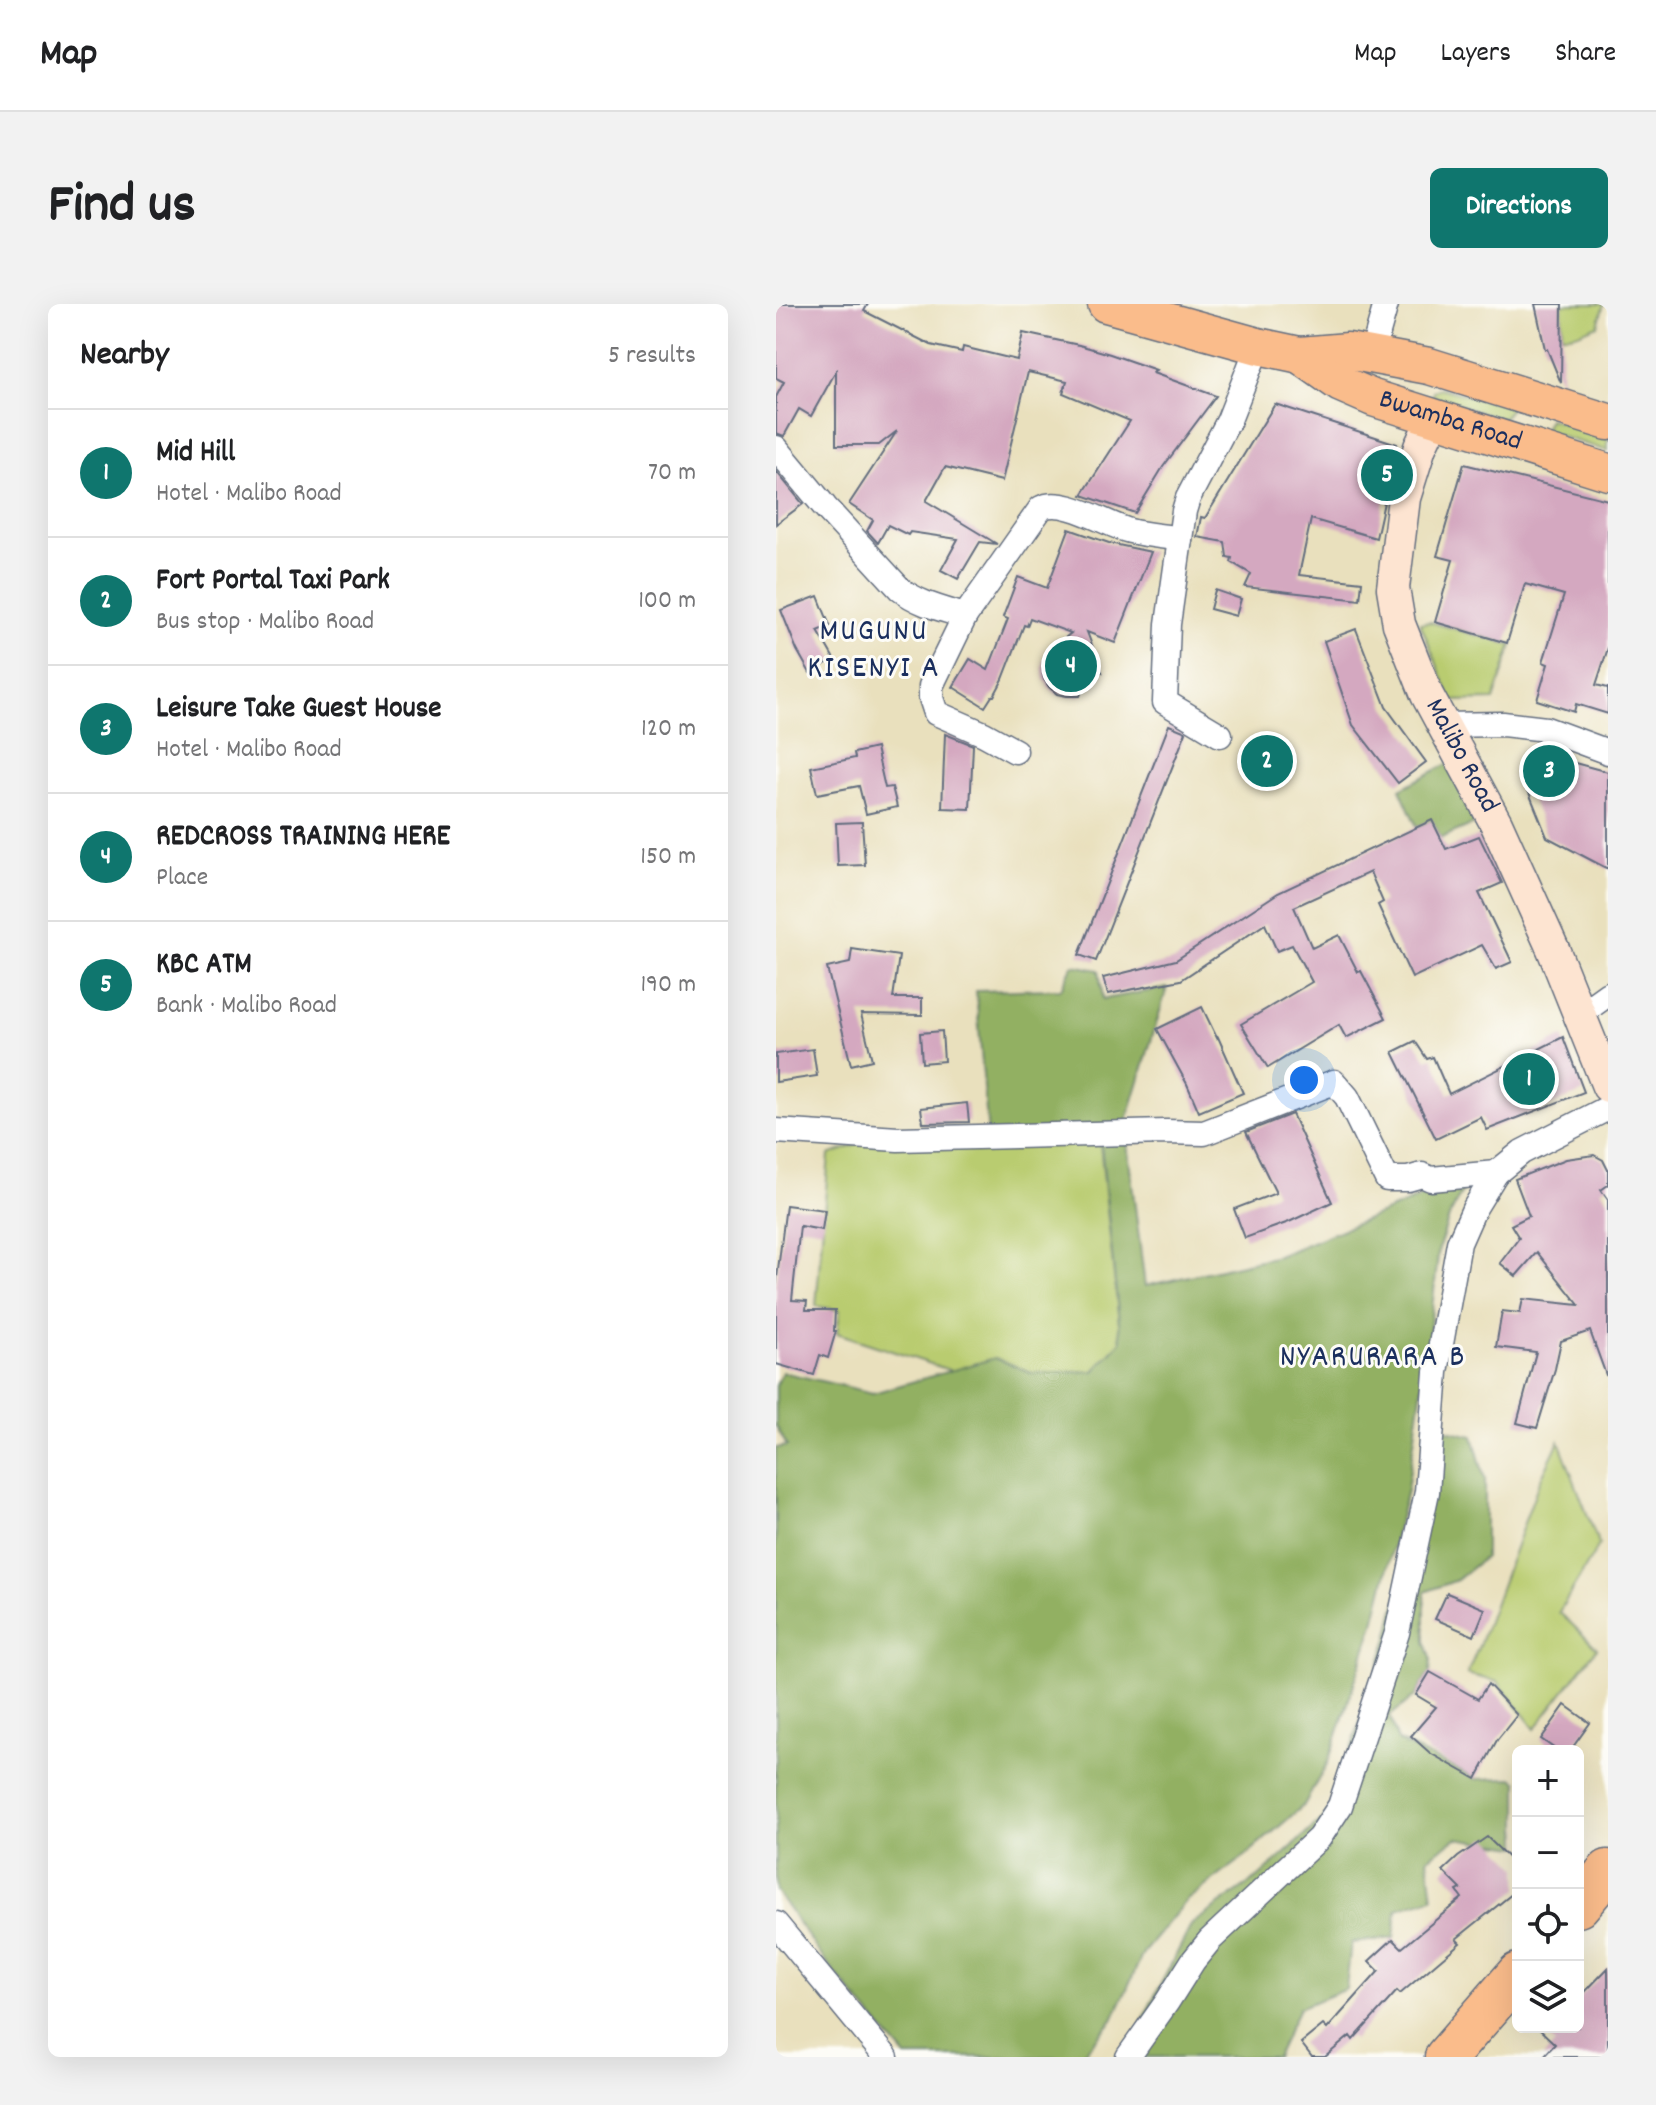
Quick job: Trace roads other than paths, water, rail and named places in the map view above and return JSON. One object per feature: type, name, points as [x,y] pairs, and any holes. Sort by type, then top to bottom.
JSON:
[{"type":"highway","points":[[1584,1899],[1608,1871]]},
{"type":"highway","points":[[1446,2057],[1512,1981]]},
{"type":"main road","name":"Bwamba Road","points":[[1106,304],[1300,355],[1348,351],[1429,366],[1608,422]]},
{"type":"main road","name":"Bwamba Road","points":[[1300,355],[1341,384],[1373,398],[1608,472]]},
{"type":"street","points":[[1372,354],[1386,304]]},
{"type":"street","points":[[1220,735],[1165,702],[1168,624],[1188,498],[1229,420],[1258,346]]},
{"type":"street","name":"Malibo Road","points":[[1434,417],[1420,447],[1404,498],[1393,588],[1399,624],[1427,695],[1496,823],[1553,949],[1608,1086]]},
{"type":"street","points":[[776,448],[900,589],[925,604],[965,616]]},
{"type":"street","points":[[1015,751],[936,713],[931,686],[965,616],[1041,508],[1047,505],[1069,508],[1129,530],[1180,539]]},
{"type":"street","points":[[1443,725],[1503,724],[1546,729],[1608,752]]},
{"type":"street","points":[[1580,1014],[1608,994]]},
{"type":"street","points":[[776,1131],[898,1139],[1204,1133],[1334,1082],[1347,1097],[1387,1179],[1422,1175],[1431,1179],[1496,1173]]},
{"type":"street","points":[[1128,2057],[1210,1940],[1319,1838],[1340,1806],[1397,1633],[1427,1492],[1436,1372],[1459,1243],[1474,1209],[1496,1173],[1522,1152],[1608,1108]]},
{"type":"street","points":[[776,1924],[886,2057]]},
{"type":"place","name":"KBC ATM","points":[[1387,475]]},
{"type":"place","name":"REDCROSS TRAINING HERE","points":[[1071,666]]},
{"type":"place","name":"Fort Portal Taxi Park","points":[[1267,761]]},
{"type":"place","name":"Leisure Take Guest House","points":[[1549,771]]},
{"type":"place","name":"Mid Hill","points":[[1529,1079]]},
{"type":"district","name":"MUGUNU KISENYI A","points":[[874,652]]},
{"type":"district","name":"NYARURARA B","points":[[1373,1359]]}]
